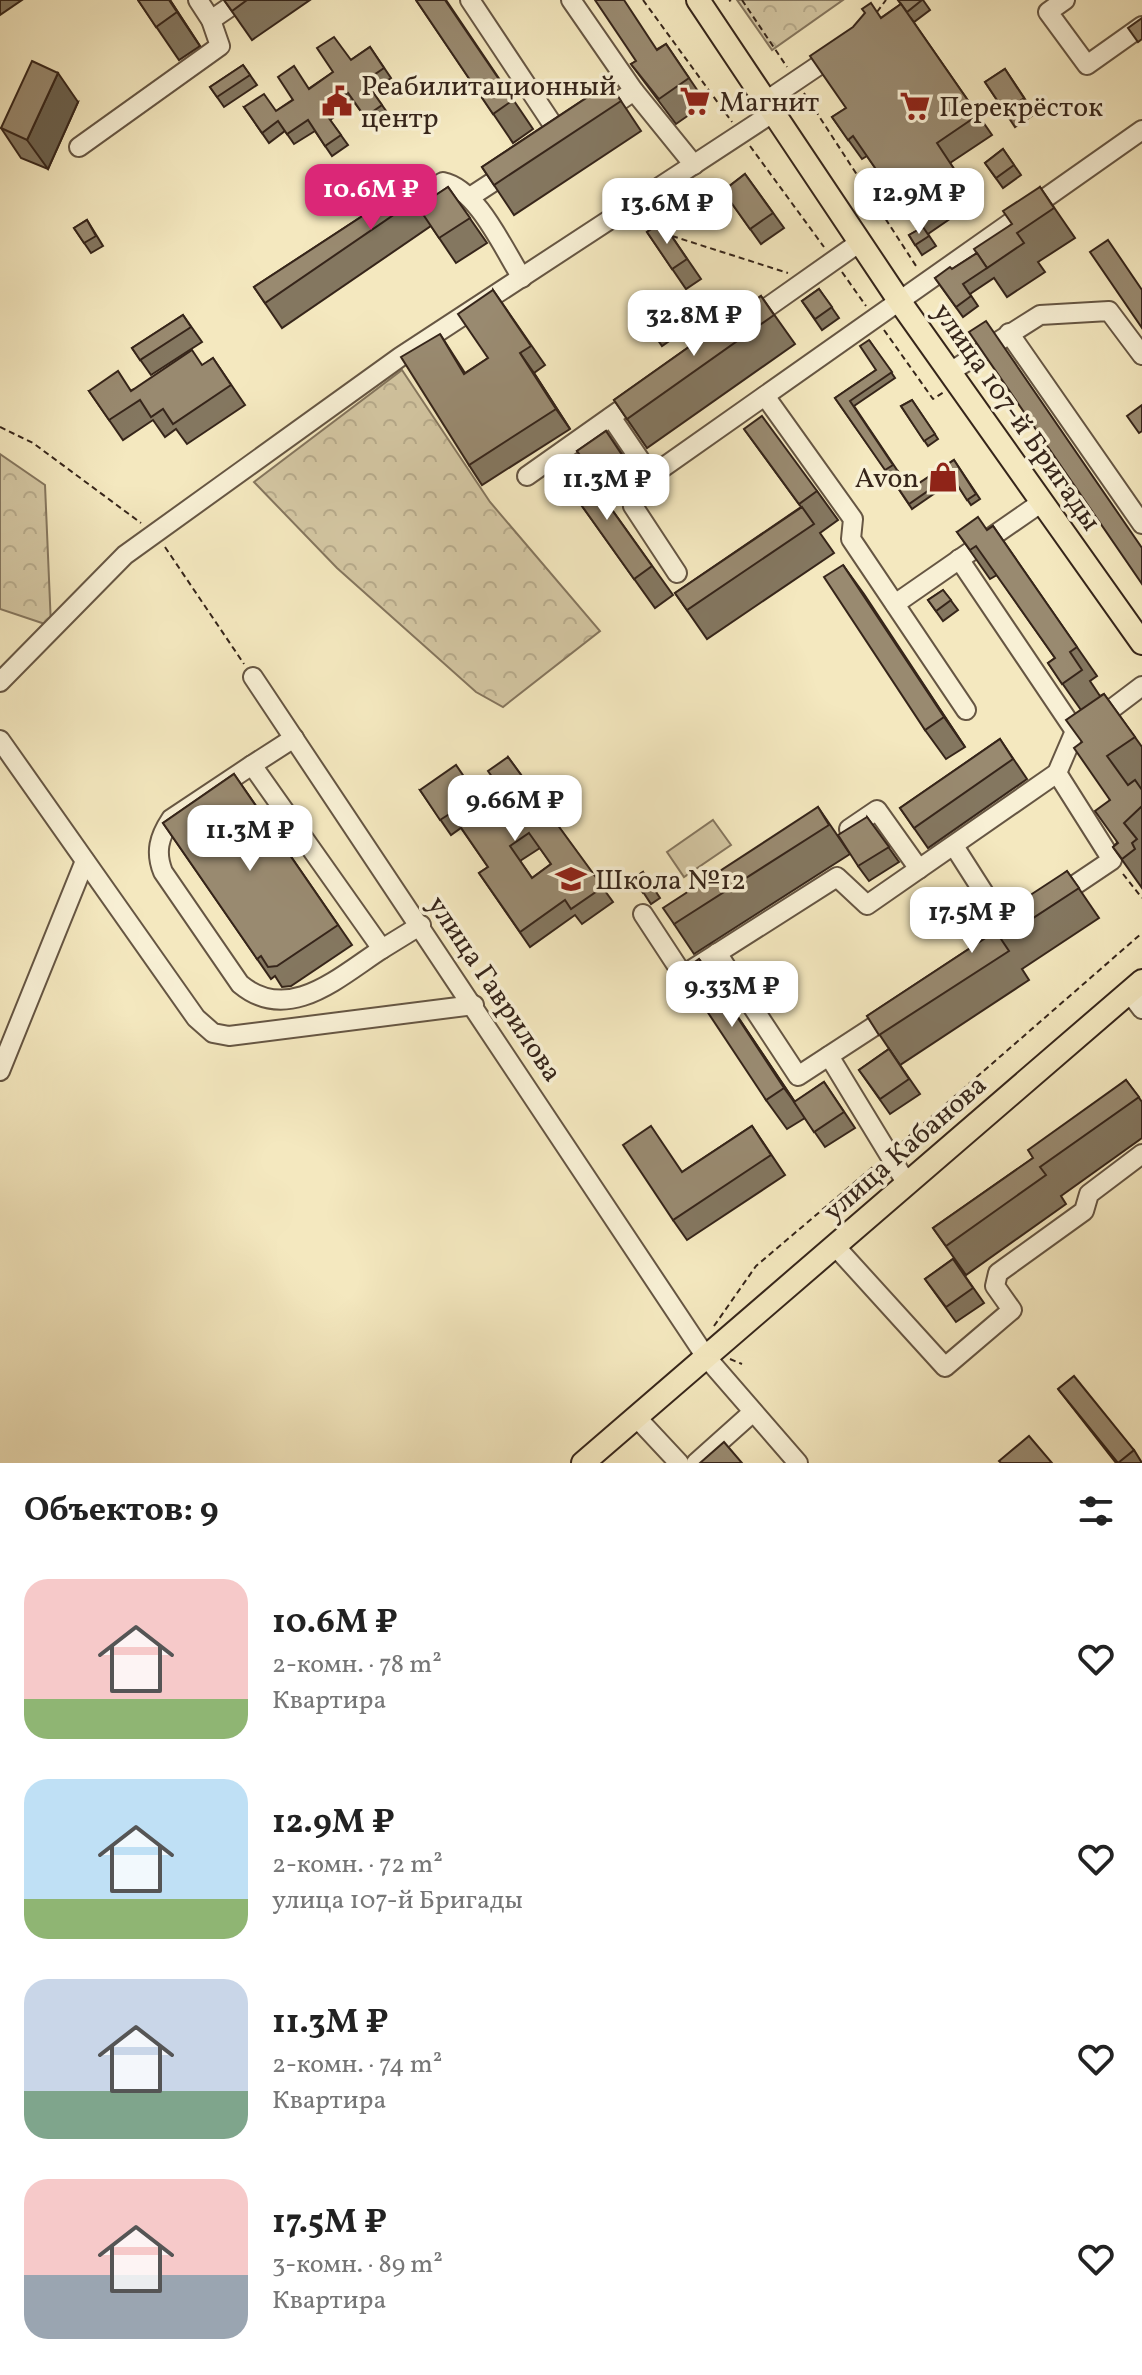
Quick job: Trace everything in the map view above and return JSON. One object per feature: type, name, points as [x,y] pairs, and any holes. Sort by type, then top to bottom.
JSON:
[{"type":"main road","name":"улица 107-й Бригады","points":[[698,0],[900,302],[1142,643]]},
{"type":"main road","name":"улица Кабанова","points":[[583,1463],[907,1184],[1138,994]]},
{"type":"street","points":[[79,147],[220,46],[211,20],[198,0]]},
{"type":"street","points":[[211,20],[240,0]]},
{"type":"street","points":[[470,0],[568,136],[634,91]]},
{"type":"street","points":[[571,0],[634,91],[694,165]]},
{"type":"street","points":[[1065,0],[1048,12],[1087,65],[1142,26]]},
{"type":"street","points":[[0,682],[125,555],[400,357],[741,135],[796,81],[847,46]]},
{"type":"street","points":[[900,302],[1142,130]]},
{"type":"street","points":[[470,197],[526,165]]},
{"type":"street","points":[[394,216],[443,182],[458,185],[470,197],[522,278]]},
{"type":"street","points":[[735,330],[860,242]]},
{"type":"street","name":"улица 107-й Бригады","points":[[651,476],[900,302]]},
{"type":"street","points":[[954,377],[1009,333],[1040,315],[1100,309],[1116,317],[1142,355]]},
{"type":"street","points":[[1009,333],[1142,524]]},
{"type":"street","points":[[765,396],[853,519],[851,539],[966,710]]},
{"type":"street","points":[[527,476],[636,399]]},
{"type":"street","points":[[611,417],[651,476],[633,506],[677,573]]},
{"type":"street","points":[[895,604],[1042,502]]},
{"type":"street","points":[[959,559],[1075,731]]},
{"type":"street","name":"улица Гаврилова","points":[[253,677],[711,1353],[753,1412],[798,1463]]},
{"type":"street","points":[[643,914],[683,975],[837,877],[867,905],[1057,773],[1075,731],[1097,720],[1142,686]]},
{"type":"street","points":[[294,738],[171,819],[163,830],[157,858],[163,872],[240,984],[253,994],[269,1000],[291,1000],[312,994],[421,925]]},
{"type":"street","points":[[0,740],[196,1018],[213,1033],[229,1036],[474,1005]]},
{"type":"street","points":[[252,765],[382,949]]},
{"type":"street","points":[[994,948],[1007,929],[1112,860],[1057,773]]},
{"type":"street","points":[[849,829],[877,810],[919,869]]},
{"type":"street","points":[[954,846],[1007,929]]},
{"type":"street","points":[[0,1071],[85,861]]},
{"type":"street","points":[[717,953],[798,1076],[905,1006]]},
{"type":"street","points":[[829,1056],[907,1184]]},
{"type":"street","points":[[835,1246],[945,1367],[1012,1310],[995,1286],[998,1273],[1084,1211],[1089,1194],[1142,1154]]},
{"type":"street","points":[[696,1463],[753,1412]]},
{"type":"street","points":[[637,1418],[679,1463]]},
{"type":"path","points":[[643,0],[933,399],[954,377]]},
{"type":"path","points":[[742,0],[927,283]]},
{"type":"path","points":[[877,12],[886,0]]},
{"type":"path","points":[[634,204],[651,228],[809,278]]},
{"type":"path","points":[[0,427],[33,443],[155,533],[253,677]]},
{"type":"path","points":[[1112,860],[1142,898]]},
{"type":"path","points":[[742,1364],[711,1353],[707,1337],[756,1266],[1142,933]]},
{"type":"green space","points":[[737,0],[843,0],[772,50]]},
{"type":"green space","points":[[402,370],[490,502],[600,631],[503,707],[476,692],[337,568],[254,482]]},
{"type":"green space","points":[[0,454],[45,485],[51,626],[0,609]]},
{"type":"green space","points":[[713,820],[731,845],[684,877],[667,852]]},
{"type":"building","points":[[138,0],[169,0],[177,12],[156,27]]},
{"type":"building","points":[[224,0],[247,0],[232,11]]},
{"type":"building","points":[[416,0],[445,0],[513,100],[493,114]]},
{"type":"building","points":[[595,0],[624,0],[657,50],[666,44],[689,78],[659,99],[631,64],[636,61]]},
{"type":"building","points":[[898,0],[922,0],[907,12]]},
{"type":"building","name":"Перекрёсток","points":[[871,3],[881,18],[901,4],[978,115],[937,143],[962,181],[909,217],[853,136],[848,140],[832,117],[846,108],[810,56],[853,27],[865,13],[862,9]]},
{"type":"building","points":[[1142,18],[1142,39],[1138,42],[1128,28]]},
{"type":"building","name":"Реабилитационный центр","points":[[334,37],[351,60],[370,47],[384,68],[365,81],[382,105],[365,117],[348,93],[323,110],[341,135],[325,146],[308,120],[287,134],[278,121],[262,133],[244,107],[264,94],[276,111],[293,100],[278,77],[294,66],[309,89],[333,72],[317,48]]},
{"type":"building","points":[[32,61],[58,73],[27,140],[1,128]]},
{"type":"building","points":[[243,65],[250,75],[217,97],[210,87]]},
{"type":"building","points":[[1005,69],[1024,98],[1005,112],[985,82]]},
{"type":"building","points":[[609,83],[621,101],[494,185],[482,167]]},
{"type":"building","points":[[1003,149],[1014,165],[996,178],[985,163]]},
{"type":"building","points":[[745,174],[773,213],[750,229],[723,191]]},
{"type":"building","points":[[422,177],[434,196],[448,187],[470,218],[439,238],[414,201],[265,303],[254,287]]},
{"type":"building","points":[[1040,187],[1054,208],[1017,233],[1024,243],[987,268],[974,249],[1012,224],[1003,211]]},
{"type":"building","points":[[87,220],[96,236],[84,243],[74,228]]},
{"type":"building","points":[[662,222],[687,259],[672,269],[647,232]]},
{"type":"building","points":[[923,227],[929,236],[915,245],[909,235]]},
{"type":"building","points":[[1108,240],[1142,290],[1142,328],[1090,252]]},
{"type":"building","points":[[977,253],[987,268],[963,284],[971,296],[956,307],[935,278]]},
{"type":"building","points":[[819,289],[832,307],[815,319],[802,301]]},
{"type":"building","points":[[493,290],[531,346],[520,353],[556,409],[469,465],[401,357],[440,334],[464,374],[488,358],[458,314]]},
{"type":"building","points":[[648,296],[668,327],[655,336],[634,305]]},
{"type":"building","points":[[761,296],[774,315],[627,419],[614,400]]},
{"type":"building","points":[[183,315],[191,327],[140,360],[132,348]]},
{"type":"building","points":[[986,321],[1142,548],[1142,584],[969,332]]},
{"type":"building","points":[[869,340],[892,372],[850,401],[893,465],[885,470],[835,398],[876,370],[860,346]]},
{"type":"building","points":[[192,350],[202,365],[213,358],[231,385],[173,424],[163,409],[151,417],[140,400],[109,420],[89,391],[118,371],[131,391]]},
{"type":"building","points":[[912,400],[935,434],[924,441],[901,406]]},
{"type":"building","points":[[1142,405],[1142,431],[1139,433],[1127,416]]},
{"type":"building","points":[[762,416],[817,491],[799,504],[744,429]]},
{"type":"building","points":[[606,431],[626,461],[600,482],[577,451]]},
{"type":"building","points":[[954,460],[976,494],[967,500],[951,475],[909,504],[890,476],[898,471],[910,489]]},
{"type":"building","points":[[580,465],[652,566],[634,579],[562,478]]},
{"type":"building","points":[[802,507],[814,524],[687,610],[675,593]]},
{"type":"building","points":[[978,517],[987,530],[993,526],[1077,647],[1070,652],[1082,670],[1062,684],[1048,663],[1055,658],[976,546],[970,550],[957,532]]},
{"type":"building","points":[[843,565],[944,717],[925,730],[824,577]]},
{"type":"building","points":[[943,590],[951,600],[936,611],[928,600]]},
{"type":"building","points":[[1104,694],[1135,737],[1107,756],[1128,785],[1135,780],[1142,790],[1142,806],[1124,823],[1137,839],[1132,843],[1135,849],[1122,859],[1113,847],[1118,843],[1095,811],[1110,800],[1074,748],[1082,742],[1066,720]]},
{"type":"building","points":[[1000,739],[1013,759],[914,828],[900,808]]},
{"type":"building","points":[[508,757],[603,887],[571,909],[565,900],[520,932],[479,873],[488,867],[451,813],[440,820],[420,790],[456,765],[478,797],[497,784],[488,771]],"holes":[[[529,833],[551,864],[532,878],[510,846]]]},
{"type":"building","points":[[234,774],[338,925],[277,966],[268,967],[261,956],[257,959],[163,823]]},
{"type":"building","points":[[818,807],[829,825],[674,924],[663,908]]},
{"type":"building","points":[[867,817],[889,847],[858,866],[838,835]]},
{"type":"building","points":[[1067,871],[1079,888],[1001,939],[1009,951],[879,1035],[867,1016],[993,933],[986,924]]},
{"type":"building","points":[[643,872],[653,888],[643,893],[634,878]]},
{"type":"building","points":[[699,959],[784,1088],[766,1100],[681,972]]},
{"type":"building","points":[[889,1049],[909,1079],[880,1099],[859,1070]]},
{"type":"building","points":[[1126,1080],[1139,1097],[1040,1167],[1046,1175],[946,1246],[933,1228],[1033,1158],[1028,1150]]},
{"type":"building","points":[[824,1082],[844,1112],[814,1132],[794,1102]]},
{"type":"building","points":[[651,1126],[682,1172],[752,1126],[771,1155],[673,1220],[623,1145]]},
{"type":"building","points":[[953,1259],[973,1288],[946,1307],[925,1279]]},
{"type":"building","points":[[1074,1376],[1134,1450],[1118,1463],[1058,1389]]},
{"type":"building","points":[[1029,1436],[1052,1463],[999,1461]]},
{"type":"building","points":[[724,1442],[742,1463],[700,1463]]},
{"type":"place","name":"Реабилитационный центр","points":[[337,101]]},
{"type":"place","name":"Магнит","points":[[695,101]]},
{"type":"place","name":"Перекрёсток","points":[[915,106]]},
{"type":"place","name":"Avon","points":[[943,477]]},
{"type":"place","name":"Школа №12","points":[[571,879]]}]
